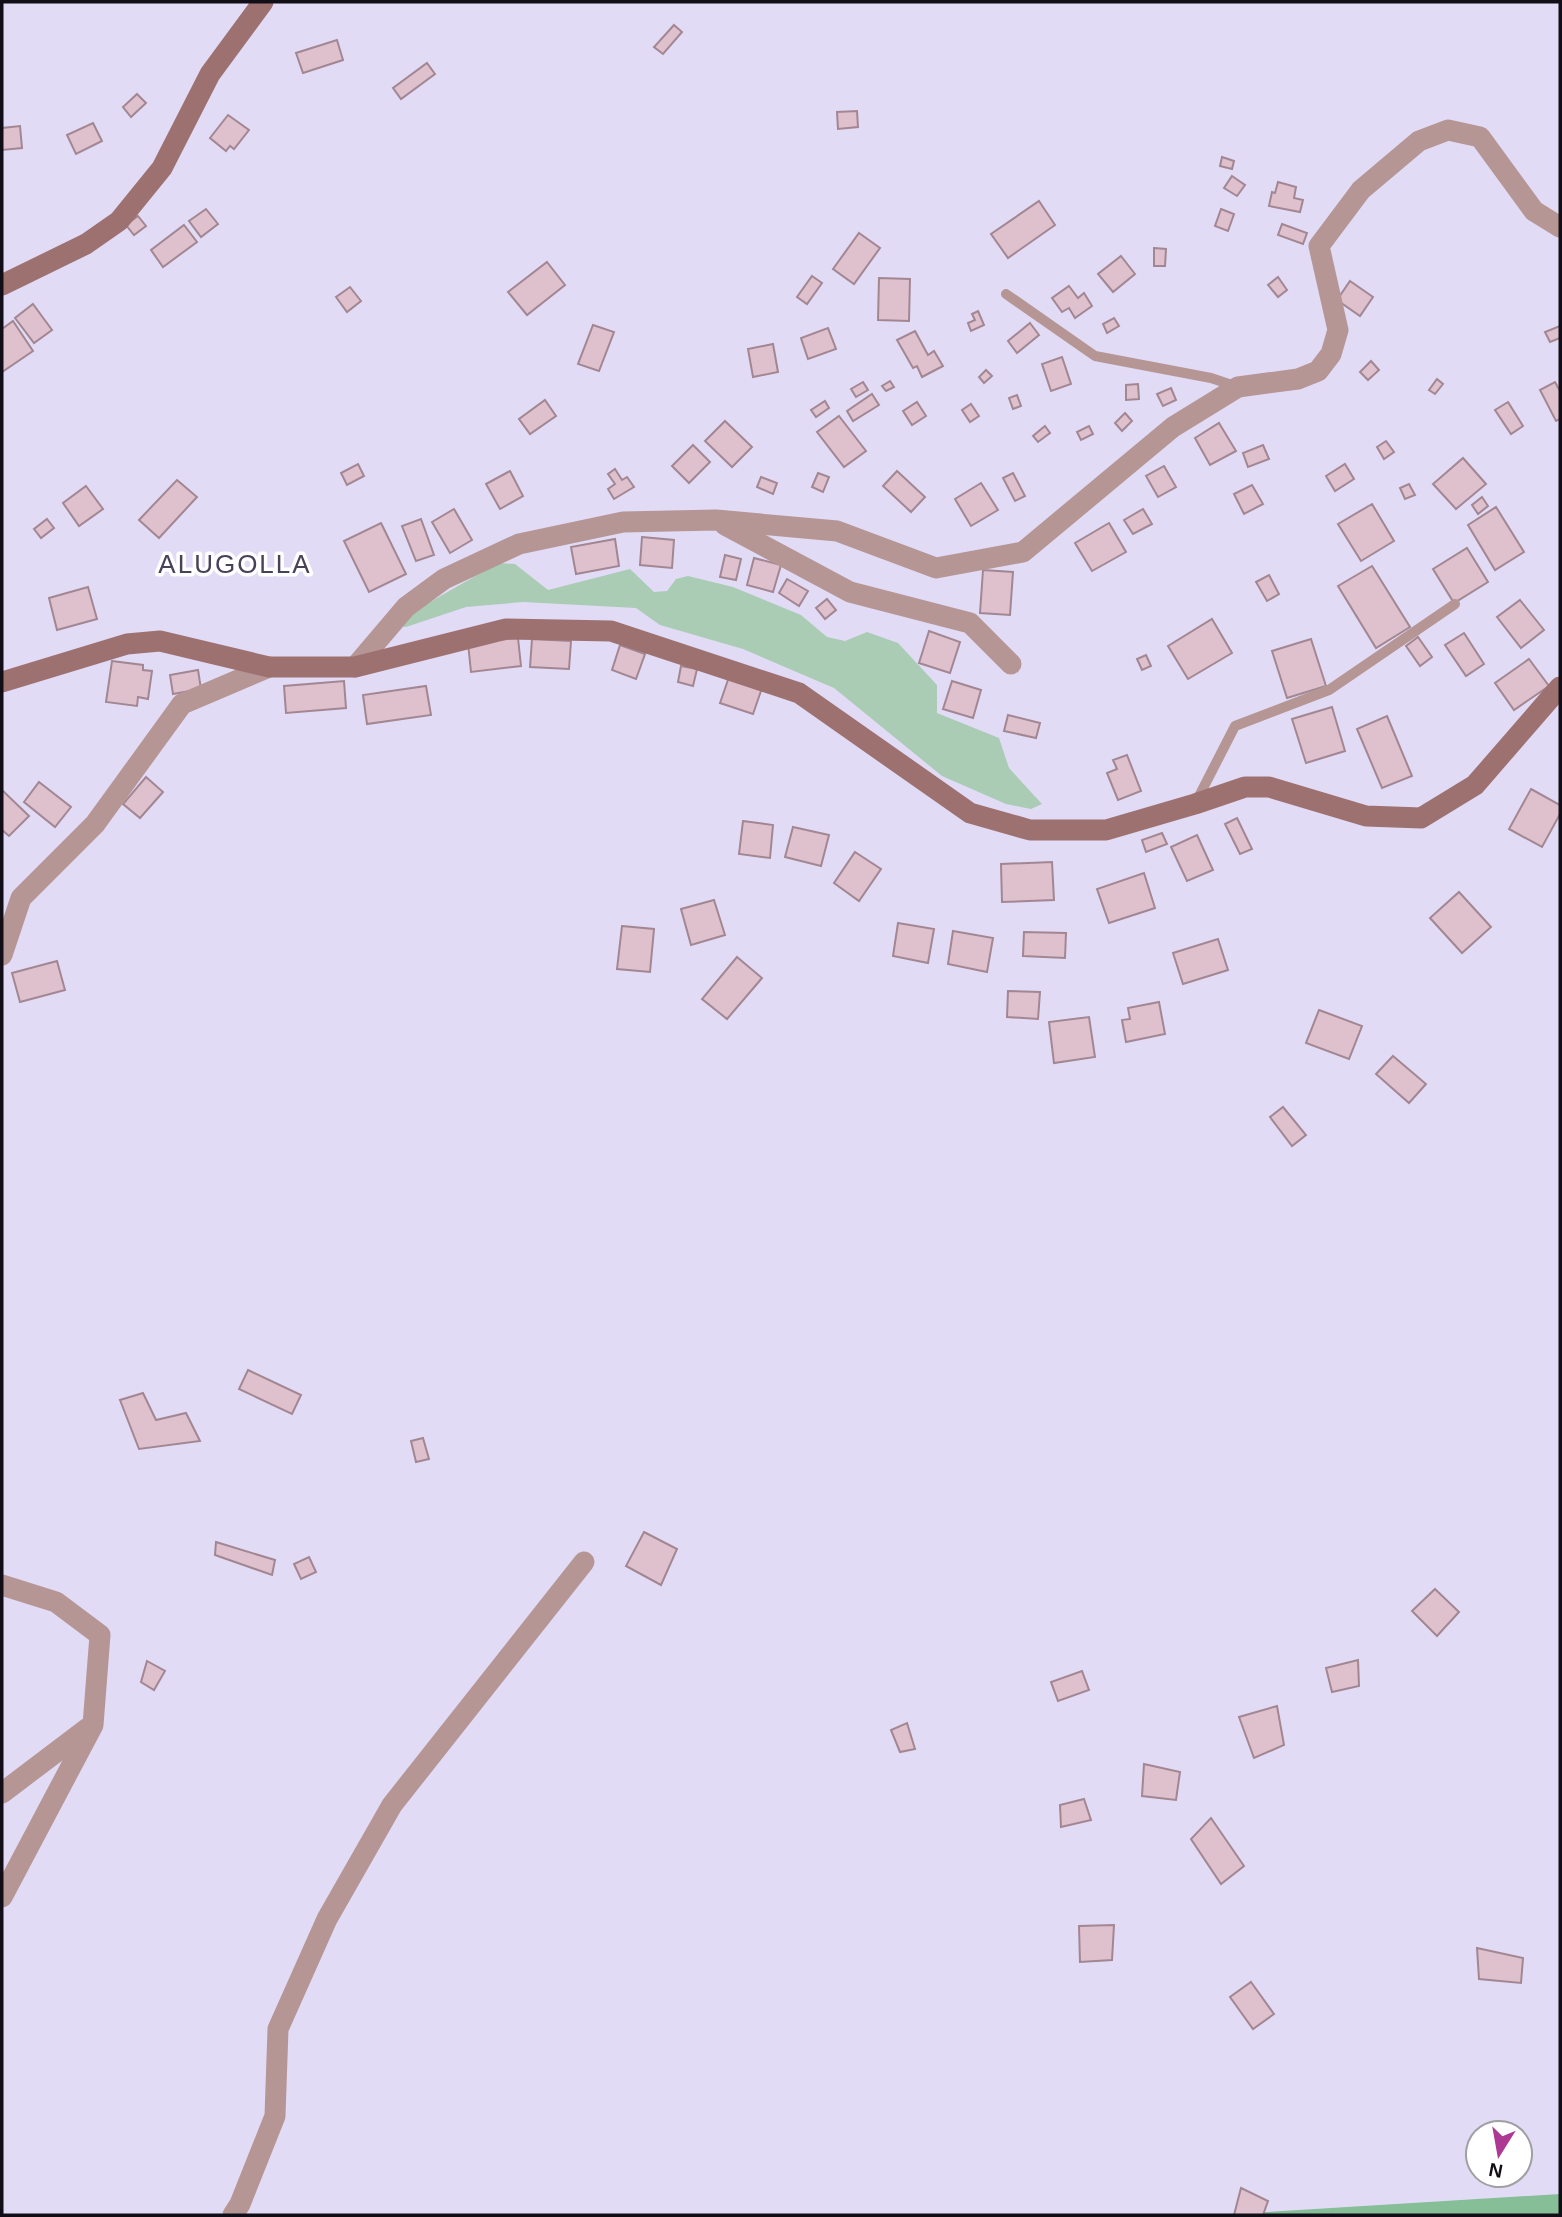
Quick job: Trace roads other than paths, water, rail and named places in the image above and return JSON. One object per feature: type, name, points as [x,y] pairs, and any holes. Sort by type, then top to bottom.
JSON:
[{"type":"main road","points":[[2,285],[86,244],[119,221],[162,168],[210,74],[263,2]]},
{"type":"main road","points":[[2,682],[127,645],[160,641],[269,667],[355,667],[506,629],[611,631],[799,693],[970,813],[1030,830],[1106,830],[1245,787],[1269,787],[1366,816],[1421,818],[1475,785],[1560,687]]},
{"type":"street","points":[[355,667],[406,607],[444,579],[519,544],[622,522],[716,520],[837,531],[936,568],[1023,552],[1172,427],[1238,387],[1298,379],[1318,371],[1331,354],[1338,330],[1320,246],[1361,190],[1419,141],[1448,130],[1480,137],[1534,211],[1560,228]]},
{"type":"street","points":[[716,520],[850,592],[970,623],[1011,664]]},
{"type":"street","points":[[2,955],[21,898],[95,824],[182,705],[269,667]]},
{"type":"street","points":[[233,2215],[240,2204],[275,2116],[278,2029],[327,1919],[392,1805],[584,1562]]},
{"type":"street","points":[[2,1585],[56,1602],[100,1635],[93,1725],[2,1896]]},
{"type":"street","points":[[2,1793],[93,1725]]},
{"type":"lane","points":[[1006,295],[1095,356],[1211,378],[1238,387]]},
{"type":"lane","points":[[1195,804],[1235,726],[1329,690],[1455,604]]},
{"type":"district","name":"ALUGOLLA","points":[[235,564]]}]
